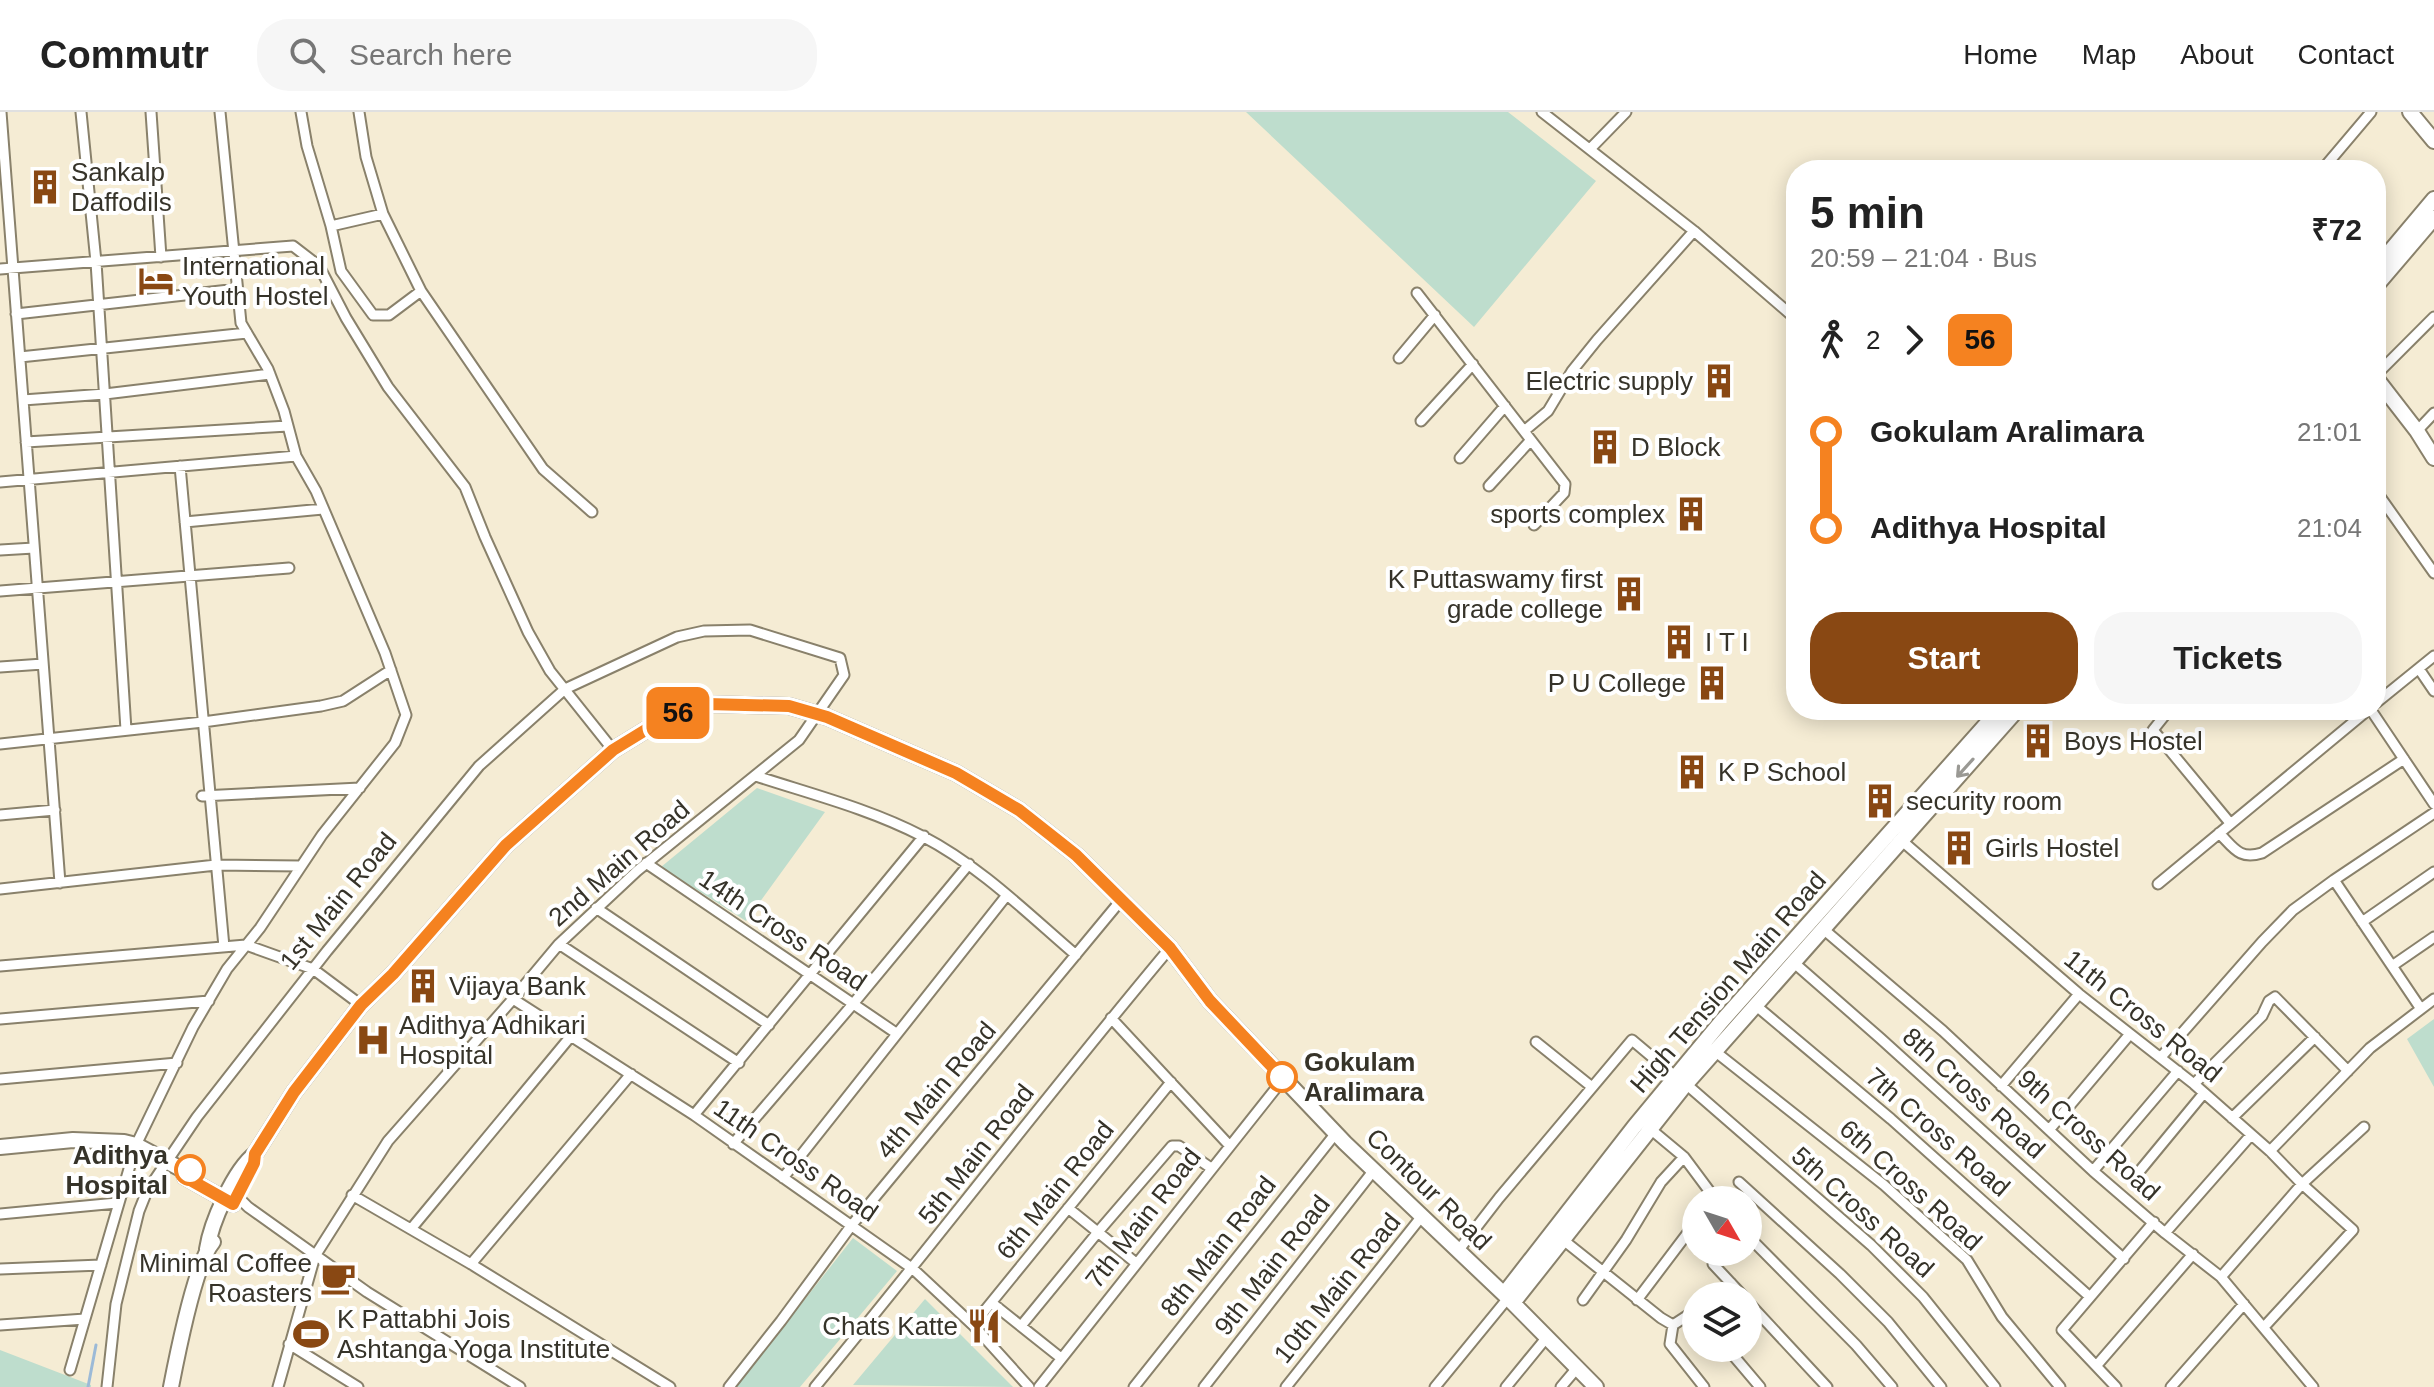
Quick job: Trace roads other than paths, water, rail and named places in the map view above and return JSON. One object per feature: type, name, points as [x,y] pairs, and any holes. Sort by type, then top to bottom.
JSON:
[{"type":"main road","points":[[2410,112],[2434,141]]},
{"type":"main road","points":[[2386,256],[2434,199]]},
{"type":"main road","points":[[2386,274],[2434,218]]},
{"type":"main road","points":[[2386,392],[2434,458]]},
{"type":"main road","name":"Contour Road","points":[[171,1387],[184,1327],[207,1249],[216,1238],[234,1200],[247,1160],[255,1154],[294,1092],[361,1005],[393,974],[506,845],[613,750],[670,715],[707,704],[789,706],[818,715],[956,773],[1019,810],[1076,855],[1122,899],[1170,948],[1210,1001],[1336,1133],[1596,1387]]},
{"type":"main road","name":"High Tension Main Road","points":[[1508,1299],[1644,1124],[1990,720]]},
{"type":"main road","points":[[1709,1046],[1754,1004],[2008,720]]},
{"type":"main road","points":[[1508,1299],[1562,1239],[1644,1124]]},
{"type":"main road","points":[[0,1147],[73,1140],[124,1142],[167,1161],[183,1170],[185,1177],[234,1200]]},
{"type":"street","points":[[1,112],[60,883]]},
{"type":"street","points":[[81,112],[96,262],[126,730]]},
{"type":"street","points":[[151,112],[161,257]]},
{"type":"street","points":[[70,1370],[136,1145],[177,1063],[227,969],[322,835],[395,743],[406,715],[391,670],[323,509],[296,456],[270,374],[241,323],[220,112]]},
{"type":"street","points":[[301,112],[307,146],[341,271],[373,315],[389,315],[421,291]]},
{"type":"street","points":[[359,112],[366,157],[383,214],[421,291],[543,469],[592,512]]},
{"type":"street","points":[[1542,112],[1694,231],[1786,310]]},
{"type":"street","points":[[1590,149],[1626,112]]},
{"type":"street","points":[[2330,160],[2371,112]]},
{"type":"street","points":[[331,226],[383,214]]},
{"type":"street","points":[[1524,431],[1548,411],[1580,361],[1694,231]]},
{"type":"street","points":[[0,269],[293,246],[319,266],[388,387],[465,487],[528,632],[550,671],[613,750]]},
{"type":"street","points":[[16,314],[238,289]]},
{"type":"street","points":[[1417,293],[1565,484],[1566,489],[1534,525]]},
{"type":"street","points":[[1399,358],[1435,315]]},
{"type":"street","points":[[2386,369],[2434,317]]},
{"type":"street","points":[[20,357],[247,333]]},
{"type":"street","points":[[1421,421],[1473,364]]},
{"type":"street","points":[[23,400],[105,394],[270,374]]},
{"type":"street","points":[[1460,458],[1505,406]]},
{"type":"street","points":[[2417,431],[2434,413]]},
{"type":"street","points":[[26,442],[288,426]]},
{"type":"street","points":[[1489,486],[1531,440]]},
{"type":"street","points":[[0,482],[296,456]]},
{"type":"street","points":[[180,466],[203,722],[206,796],[224,947]]},
{"type":"street","points":[[2386,505],[2434,573]]},
{"type":"street","points":[[185,522],[323,509]]},
{"type":"street","points":[[0,550],[34,548]]},
{"type":"street","points":[[0,591],[289,568]]},
{"type":"street","name":"1st Main Road","points":[[107,1387],[116,1304],[143,1199],[197,1117],[479,766],[565,689],[677,637],[704,631],[750,630],[840,658],[844,675],[818,715]]},
{"type":"street","points":[[2386,695],[2434,656]]},
{"type":"street","points":[[0,667],[43,664]]},
{"type":"street","points":[[2419,669],[2434,691]]},
{"type":"street","points":[[0,744],[321,706],[343,701],[391,670]]},
{"type":"street","name":"2nd Main Road","points":[[278,1387],[315,1256],[388,1141],[559,944],[646,863],[799,740],[818,715]]},
{"type":"street","points":[[2161,720],[2153,730],[2230,823]]},
{"type":"street","points":[[2158,884],[2358,720]]},
{"type":"street","points":[[2377,720],[2434,804]]},
{"type":"street","points":[[2219,833],[2244,856],[2262,853],[2404,759]]},
{"type":"street","points":[[756,776],[883,818],[924,836],[969,864],[1076,955]]},
{"type":"street","points":[[206,796],[360,788]]},
{"type":"street","points":[[0,815],[55,810]]},
{"type":"street","points":[[2161,1057],[2293,910],[2434,813]]},
{"type":"street","points":[[694,1115],[924,836]]},
{"type":"street","name":"11th Cross Road","points":[[1901,840],[2079,994],[2194,1084],[2353,1230],[2264,1327]]},
{"type":"street","name":"14th Cross Road","points":[[646,863],[896,1033]]},
{"type":"street","points":[[733,1144],[969,864]]},
{"type":"street","points":[[0,889],[172,868],[301,866]]},
{"type":"street","points":[[2362,922],[2434,872]]},
{"type":"street","points":[[2334,880],[2421,1009]]},
{"type":"street","points":[[783,1178],[1007,895]]},
{"type":"street","name":"4th Main Road","points":[[729,1387],[851,1226],[1122,899]]},
{"type":"street","points":[[596,908],[769,1025]]},
{"type":"street","name":"9th Cross Road","points":[[1822,928],[1943,1031],[2093,1171],[2221,1277],[2313,1387]]},
{"type":"street","points":[[2392,966],[2434,937]]},
{"type":"street","points":[[559,944],[739,1063]]},
{"type":"street","points":[[0,966],[246,945],[313,969],[361,1005]]},
{"type":"street","name":"5th Main Road","points":[[815,1387],[1170,948]]},
{"type":"street","name":"8th Cross Road","points":[[1792,961],[2124,1259]]},
{"type":"street","points":[[2001,1086],[2079,994]]},
{"type":"street","points":[[2194,1084],[2262,1016],[2273,998],[2278,998],[2348,1071]]},
{"type":"street","name":"11th Cross Road","points":[[513,999],[694,1115],[913,1269],[973,1325],[1029,1387]]},
{"type":"street","points":[[2270,1151],[2370,1048],[2434,999]]},
{"type":"street","points":[[0,1019],[209,1001]]},
{"type":"street","name":"7th Cross Road","points":[[1754,1004],[1891,1119],[2090,1297]]},
{"type":"street","points":[[1111,1018],[1229,1145]]},
{"type":"street","points":[[2049,1130],[2130,1034]]},
{"type":"street","points":[[411,1229],[571,1036]]},
{"type":"street","points":[[2232,1118],[2315,1037]]},
{"type":"street","name":"5th Cross Road","points":[[1592,1087],[1632,1040],[1871,1245],[1923,1297],[1995,1387]]},
{"type":"street","points":[[1458,1251],[1592,1087],[1536,1042]]},
{"type":"street","name":"6th Cross Road","points":[[1709,1046],[1884,1185],[1967,1260],[2002,1317],[2060,1387]]},
{"type":"street","points":[[0,1079],[177,1063]]},
{"type":"street","points":[[2093,1171],[2178,1071]]},
{"type":"street","points":[[471,1264],[631,1074]]},
{"type":"street","name":"7th Main Road","points":[[1039,1387],[1284,1078]]},
{"type":"street","name":"6th Main Road","points":[[973,1325],[1171,1082]]},
{"type":"street","points":[[2138,1173],[2204,1093]]},
{"type":"street","points":[[1644,1124],[1684,1157],[1705,1186]]},
{"type":"street","points":[[2221,1277],[2302,1184],[2364,1127]]},
{"type":"street","name":"8th Main Road","points":[[1134,1387],[1336,1133]]},
{"type":"street","points":[[2165,1233],[2251,1135]]},
{"type":"street","points":[[1021,1326],[1175,1145],[1211,1168]]},
{"type":"street","points":[[1583,1300],[1661,1182],[1684,1157]]},
{"type":"street","name":"9th Main Road","points":[[1204,1387],[1374,1170]]},
{"type":"street","points":[[1739,1182],[1888,1322],[1941,1387]]},
{"type":"street","points":[[352,1195],[471,1264],[670,1387]]},
{"type":"street","points":[[234,1200],[367,1292],[520,1387]]},
{"type":"street","points":[[0,1214],[117,1203]]},
{"type":"street","points":[[1068,1208],[1136,1263]]},
{"type":"street","name":"10th Main Road","points":[[1286,1387],[1422,1216]]},
{"type":"street","points":[[2116,1387],[2062,1330],[2154,1222]]},
{"type":"street","points":[[1562,1239],[1673,1325]]},
{"type":"street","points":[[1637,1300],[1682,1241]]},
{"type":"street","points":[[1762,1250],[1856,1345],[1892,1387]]},
{"type":"street","points":[[2097,1365],[2193,1254]]},
{"type":"street","points":[[0,1269],[101,1265]]},
{"type":"street","points":[[1715,1266],[1730,1282]]},
{"type":"street","points":[[1435,1387],[1508,1299]]},
{"type":"street","points":[[992,1303],[1061,1358]]},
{"type":"street","points":[[2171,1387],[2244,1304]]},
{"type":"street","points":[[1762,1317],[1827,1387]]},
{"type":"street","points":[[0,1325],[85,1319]]},
{"type":"street","points":[[1682,1319],[1673,1325],[1670,1344],[1704,1387]]},
{"type":"street","points":[[1506,1387],[1547,1337]]},
{"type":"street","points":[[289,1344],[358,1387]]},
{"type":"street","points":[[1739,1362],[1760,1387]]},
{"type":"street","points":[[1561,1387],[1577,1368]]},
{"type":"waterway","points":[[88,1387],[96,1345]]},
{"type":"place","name":"Sankalp Daffodils","points":[[45,187]]},
{"type":"place","name":"International Youth Hostel","points":[[156,281]]},
{"type":"place","name":"Electric supply","points":[[1719,381]]},
{"type":"place","name":"D Block","points":[[1605,447]]},
{"type":"place","name":"sports complex","points":[[1691,514]]},
{"type":"place","name":"K Puttaswamy first grade college","points":[[1629,594]]},
{"type":"place","name":"I T I","points":[[1679,642]]},
{"type":"place","name":"P U College","points":[[1712,683]]},
{"type":"place","name":"Boys Hostel","points":[[2038,741]]},
{"type":"place","name":"K P School","points":[[1692,772]]},
{"type":"place","name":"security room","points":[[1880,801]]},
{"type":"place","name":"Girls Hostel","points":[[1959,848]]},
{"type":"place","name":"Vijaya Bank","points":[[423,986]]},
{"type":"place","name":"Adithya Adhikari Hospital","points":[[373,1040]]},
{"type":"place","name":"Gokulam Aralimara","points":[[1282,1077]]},
{"type":"place","name":"Adithya Hospital","points":[[190,1170]]},
{"type":"place","name":"Minimal Coffee Roasters","points":[[338,1278]]},
{"type":"place","name":"Chats Katte","points":[[984,1326]]},
{"type":"place","name":"K Pattabhi Jois Ashtanga Yoga Institute","points":[[311,1334]]}]
